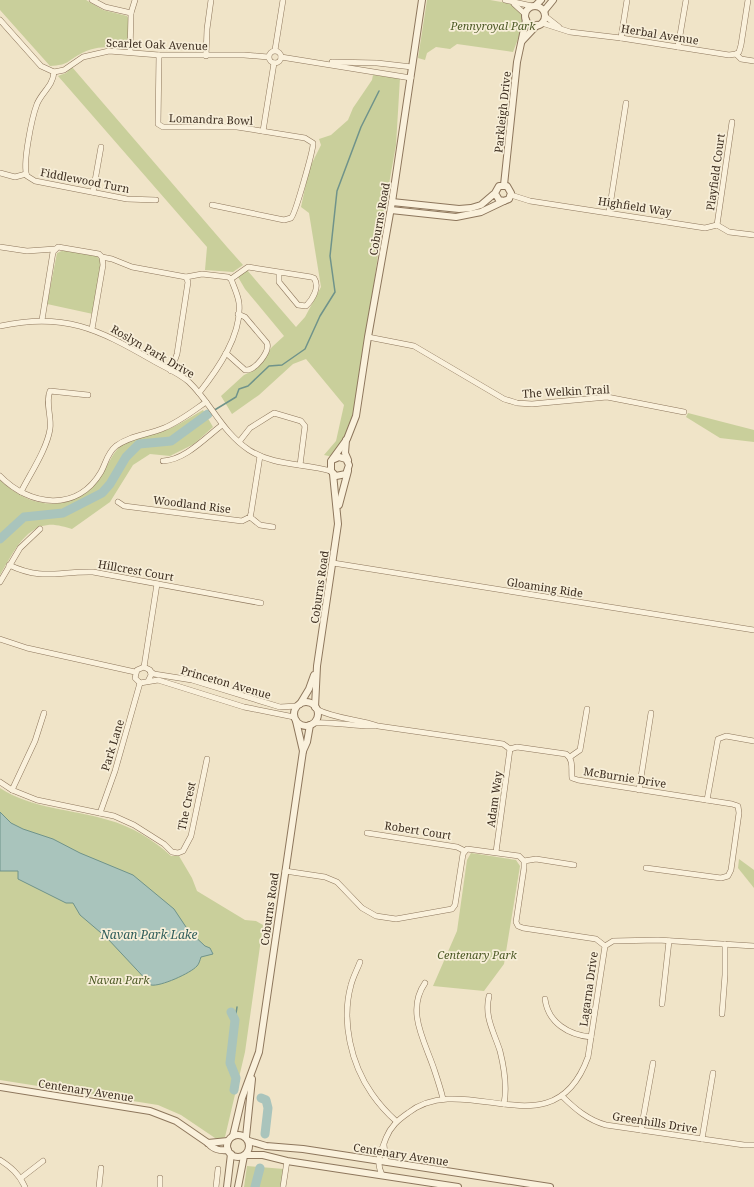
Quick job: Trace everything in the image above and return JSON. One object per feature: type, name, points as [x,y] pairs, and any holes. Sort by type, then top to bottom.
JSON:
[{"type":"street","points":[[92,0],[105,7],[131,13]]},
{"type":"street","points":[[130,52],[131,13],[135,0]]},
{"type":"street","points":[[206,56],[207,29],[211,0]]},
{"type":"street","points":[[275,50],[283,0]]},
{"type":"street","name":"Coburns Road","points":[[332,461],[347,439],[356,416],[368,337],[391,210],[422,0]]},
{"type":"street","points":[[505,0],[540,7],[544,14]]},
{"type":"street","points":[[526,17],[528,9],[541,0]]},
{"type":"street","points":[[521,42],[540,24],[544,14],[553,0]]},
{"type":"street","points":[[621,38],[627,0]]},
{"type":"street","points":[[678,47],[686,0]]},
{"type":"street","points":[[736,54],[739,52],[741,45],[748,0]]},
{"type":"street","points":[[514,3],[531,24],[540,24]]},
{"type":"street","name":"Herbal Avenue","points":[[544,14],[561,29]]},
{"type":"street","name":"Parkleigh Drive","points":[[504,185],[517,62],[526,17]]},
{"type":"street","points":[[0,20],[41,66],[54,72]]},
{"type":"street","name":"Herbal Avenue","points":[[540,24],[577,33],[621,38],[729,55],[736,54],[742,59],[754,61]]},
{"type":"street","name":"Scarlet Oak Avenue","points":[[54,72],[64,70],[83,57],[109,50],[158,55],[268,57]]},
{"type":"street","points":[[274,63],[271,62],[268,57],[271,51],[275,50]]},
{"type":"street","points":[[275,50],[279,52],[281,57]]},
{"type":"street","name":"Lomandra Bowl","points":[[158,55],[158,124],[163,127],[237,127],[305,138],[313,143],[313,154],[306,170],[294,216],[284,220],[212,205]]},
{"type":"street","points":[[281,57],[317,61],[377,63],[412,67]]},
{"type":"street","points":[[274,63],[278,62],[281,57]]},
{"type":"street","points":[[317,61],[360,70],[411,78]]},
{"type":"street","points":[[263,131],[274,63]]},
{"type":"street","name":"Fiddlewood Turn","points":[[54,72],[52,82],[41,96],[34,112],[26,160],[26,174],[32,180],[127,199],[156,200]]},
{"type":"street","points":[[609,212],[626,103]]},
{"type":"street","name":"Playfield Court","points":[[717,225],[732,122]]},
{"type":"street","points":[[93,192],[101,148]]},
{"type":"street","points":[[0,173],[15,177],[26,174]]},
{"type":"street","points":[[391,210],[456,217],[481,212],[508,199],[511,194],[509,188],[504,185],[497,188],[495,193],[481,204],[471,208],[459,209],[392,202]]},
{"type":"street","points":[[495,193],[499,200],[504,201]]},
{"type":"street","name":"Highfield Way","points":[[511,194],[530,201],[705,228],[717,225],[729,232],[754,235]]},
{"type":"street","points":[[0,247],[27,251],[55,249],[58,247],[99,254],[102,257],[112,259],[132,267],[186,277],[202,274],[228,277],[231,279],[248,267],[312,277],[315,279],[316,287],[308,305],[304,307],[298,305],[279,282],[279,272]]},
{"type":"street","points":[[42,320],[53,252],[55,249]]},
{"type":"street","points":[[92,329],[103,266],[102,257]]},
{"type":"street","points":[[170,370],[179,340],[188,282],[186,277]]},
{"type":"street","name":"Roslyn Park Drive","points":[[199,393],[215,373],[234,334],[239,302],[231,279]]},
{"type":"street","points":[[226,353],[245,370],[249,371],[267,351],[267,343],[245,317],[238,314]]},
{"type":"street","name":"Roslyn Park Drive","points":[[0,326],[24,321],[42,320],[92,329],[113,337],[187,380],[199,393],[222,425],[239,442],[260,456],[278,462],[300,465],[326,465],[332,461]]},
{"type":"street","name":"The Welkin Trail","points":[[368,337],[414,346],[504,399],[517,403],[532,404],[607,397],[684,412]]},
{"type":"street","points":[[21,492],[48,438],[50,427],[48,397],[50,392],[88,395]]},
{"type":"street","points":[[0,476],[13,488],[36,498],[49,501],[64,501],[89,488],[101,472],[108,455],[115,447],[131,438],[164,428],[206,402]]},
{"type":"street","points":[[239,442],[250,428],[271,415],[279,413],[301,421],[305,426],[300,465]]},
{"type":"street","points":[[162,461],[172,459],[190,450],[222,425]]},
{"type":"street","name":"Coburns Road","points":[[347,439],[345,453],[348,462]]},
{"type":"street","points":[[260,456],[250,518],[260,525],[273,528]]},
{"type":"street","points":[[342,457],[348,462],[348,471],[343,476],[332,472],[332,461],[342,457]]},
{"type":"street","name":"Roslyn Park Drive","points":[[315,466],[332,472]]},
{"type":"street","name":"Coburns Road","points":[[338,512],[348,471]]},
{"type":"street","name":"Coburns Road","points":[[316,708],[317,666],[338,524],[338,512],[332,472]]},
{"type":"street","name":"Woodland Rise","points":[[118,502],[124,506],[242,521],[250,518]]},
{"type":"street","points":[[0,582],[20,548],[40,529]]},
{"type":"street","name":"Gloaming Ride","points":[[333,563],[754,630]]},
{"type":"street","name":"Hillcrest Court","points":[[9,565],[34,575],[93,572],[261,603]]},
{"type":"street","points":[[144,667],[158,584]]},
{"type":"street","points":[[0,639],[27,648],[135,672]]},
{"type":"street","name":"Coburns Road","points":[[299,705],[311,685],[317,666]]},
{"type":"street","points":[[144,667],[150,670],[151,675],[148,681],[140,683],[135,678],[135,672],[139,668],[144,667]]},
{"type":"street","name":"Princeton Avenue","points":[[150,670],[154,674],[192,680],[280,707],[299,705]]},
{"type":"street","name":"Princeton Avenue","points":[[148,681],[158,680],[244,707],[295,719]]},
{"type":"street","name":"Park Lane","points":[[100,813],[115,771],[140,683]]},
{"type":"street","points":[[306,702],[316,708],[317,717],[312,724],[302,726],[295,719],[294,711],[299,705],[306,702]]},
{"type":"street","name":"McBurnie Drive","points":[[316,708],[331,715],[360,720],[378,726]]},
{"type":"street","points":[[570,757],[580,750],[587,709]]},
{"type":"street","points":[[12,790],[35,741],[44,713]]},
{"type":"street","points":[[639,790],[651,713]]},
{"type":"street","name":"Coburns Road","points":[[295,719],[303,751]]},
{"type":"street","name":"McBurnie Drive","points":[[312,724],[322,722],[378,726],[503,744],[510,749],[517,747],[566,754],[570,757],[572,764],[572,778],[738,806],[739,813],[731,870],[728,876],[721,878],[646,868]]},
{"type":"street","name":"Coburns Road","points":[[233,1136],[242,1098],[253,1070],[261,1038],[303,751],[312,724]]},
{"type":"street","points":[[708,800],[718,739],[726,736],[754,741]]},
{"type":"street","name":"Adam Way","points":[[496,852],[510,749]]},
{"type":"street","name":"The Crest","points":[[100,813],[134,825],[164,844],[172,852],[178,853],[183,851],[191,836],[207,759]]},
{"type":"street","points":[[0,782],[12,790],[37,800],[100,813]]},
{"type":"street","name":"Robert Court","points":[[367,833],[456,846],[465,851]]},
{"type":"street","points":[[285,871],[325,878],[337,882],[362,908],[376,916],[396,919],[411,918],[452,909],[455,905],[465,851],[471,848],[519,856],[524,861],[536,859],[574,865]]},
{"type":"street","name":"Lagarna Drive","points":[[377,1161],[390,1129],[396,1121],[413,1108],[443,1099],[524,1106],[538,1105],[552,1102],[562,1096],[575,1083],[583,1072],[588,1057],[605,946],[596,939],[518,926],[516,922],[524,861]]},
{"type":"street","points":[[662,1004],[670,940]]},
{"type":"street","points":[[605,946],[613,941],[670,940],[754,946]]},
{"type":"street","points":[[722,1014],[725,975],[725,944]]},
{"type":"street","points":[[360,962],[351,984],[347,1010],[354,1060],[371,1093],[396,1121]]},
{"type":"street","points":[[425,983],[419,992],[417,1004],[418,1024],[425,1047],[435,1071],[443,1099]]},
{"type":"street","points":[[489,996],[486,1007],[489,1022],[500,1051],[504,1072],[504,1104]]},
{"type":"street","points":[[545,999],[546,1009],[550,1017],[562,1028],[579,1036],[591,1037]]},
{"type":"street","points":[[641,1130],[653,1063]]},
{"type":"street","name":"Coburns Road","points":[[247,1139],[253,1070]]},
{"type":"street","points":[[702,1139],[713,1073]]},
{"type":"street","name":"Centenary Avenue","points":[[0,1087],[150,1111],[176,1121],[217,1150],[229,1152]]},
{"type":"street","name":"Greenhills Drive","points":[[562,1096],[575,1110],[593,1121],[641,1130],[744,1145],[754,1145]]},
{"type":"street","points":[[208,1143],[228,1141],[233,1136],[240,1134],[247,1139],[250,1148],[245,1155],[238,1187]]},
{"type":"street","name":"Centenary Avenue","points":[[247,1139],[266,1146],[318,1152],[550,1187]]},
{"type":"street","points":[[227,1187],[229,1152],[228,1141]]},
{"type":"street","points":[[384,1144],[386,1162]]},
{"type":"street","points":[[229,1152],[237,1157],[245,1155],[263,1155],[288,1161],[382,1175],[421,1184],[458,1187]]},
{"type":"street","points":[[318,1152],[350,1160],[348,1168],[340,1169]]},
{"type":"street","points":[[0,1160],[12,1168],[21,1178],[25,1187]]},
{"type":"street","points":[[21,1178],[43,1161]]},
{"type":"street","points":[[283,1187],[288,1161]]},
{"type":"street","points":[[377,1161],[382,1175]]},
{"type":"street","points":[[99,1187],[101,1168]]},
{"type":"street","points":[[216,1187],[218,1169]]},
{"type":"street","points":[[160,1178],[160,1187]]},
{"type":"street","points":[[499,1187],[500,1181],[503,1180]]},
{"type":"green space","points":[[0,0],[86,0],[103,10],[127,16],[130,21],[128,43],[123,48],[107,47],[92,49],[82,53],[65,64],[50,66],[0,10]]},
{"type":"green space","name":"Pennyroyal Park","points":[[427,0],[490,0],[513,4],[522,12],[524,23],[513,52],[457,44],[450,49],[436,47],[427,53],[425,60],[418,58]]},
{"type":"green space","points":[[72,67],[243,265],[233,272],[205,270],[207,247],[58,76],[66,73]]},
{"type":"green space","points":[[373,75],[400,78],[396,145],[384,212],[355,418],[333,457],[324,455],[336,441],[344,405],[306,359],[293,364],[259,395],[232,414],[221,396],[244,375],[254,370],[272,347],[284,336],[245,289],[238,277],[247,270],[296,327],[305,317],[321,287],[309,213],[301,207],[309,169],[321,145],[319,139],[331,135],[348,120],[353,108],[372,80]]},
{"type":"green space","points":[[64,250],[97,256],[101,261],[93,314],[47,304],[57,253]]},
{"type":"green space","points":[[203,410],[213,427],[194,444],[170,456],[150,454],[133,465],[110,502],[72,529],[48,525],[39,527],[32,531],[19,544],[0,575],[0,480],[12,490],[37,502],[50,504],[63,503],[87,491],[102,475],[117,449],[122,445],[132,440],[166,430]]},
{"type":"green space","points":[[688,413],[754,430],[754,442],[720,438],[686,417]]},
{"type":"green space","name":"Navan Park","points":[[0,788],[25,800],[52,808],[94,816],[134,830],[150,839],[171,856],[179,856],[192,878],[197,891],[245,920],[256,921],[263,925],[245,1052],[225,1137],[218,1140],[181,1115],[158,1105],[0,1080]]},
{"type":"green space","name":"Centenary Park","points":[[471,853],[516,860],[520,866],[504,964],[484,991],[433,986],[457,931],[467,860]]},
{"type":"green space","points":[[739,859],[754,870],[754,888],[738,868]]},
{"type":"green space","points":[[247,1166],[284,1169],[281,1187],[244,1187]]},
{"type":"water","name":"Navan Park Lake","points":[[0,812],[11,823],[23,829],[53,839],[80,853],[133,875],[174,909],[188,930],[205,946],[210,948],[213,954],[201,957],[199,963],[194,969],[182,976],[168,982],[151,985],[107,938],[80,915],[73,903],[66,903],[18,879],[18,871],[0,871]]},
{"type":"waterway","points":[[208,414],[236,397],[239,389],[248,386],[269,366],[282,365],[305,349],[320,316],[335,292],[330,256],[337,191],[361,127],[379,91]]},
{"type":"waterway","points":[[0,539],[24,517],[63,513],[102,493],[110,484],[126,457],[139,444],[171,441],[208,414]]},
{"type":"waterway","points":[[235,1020],[237,1007]]},
{"type":"waterway","points":[[231,1012],[235,1020],[230,1063],[236,1078],[234,1090]]},
{"type":"waterway","points":[[261,1098],[266,1100],[268,1108],[265,1134]]},
{"type":"waterway","points":[[255,1187],[260,1168]]}]
